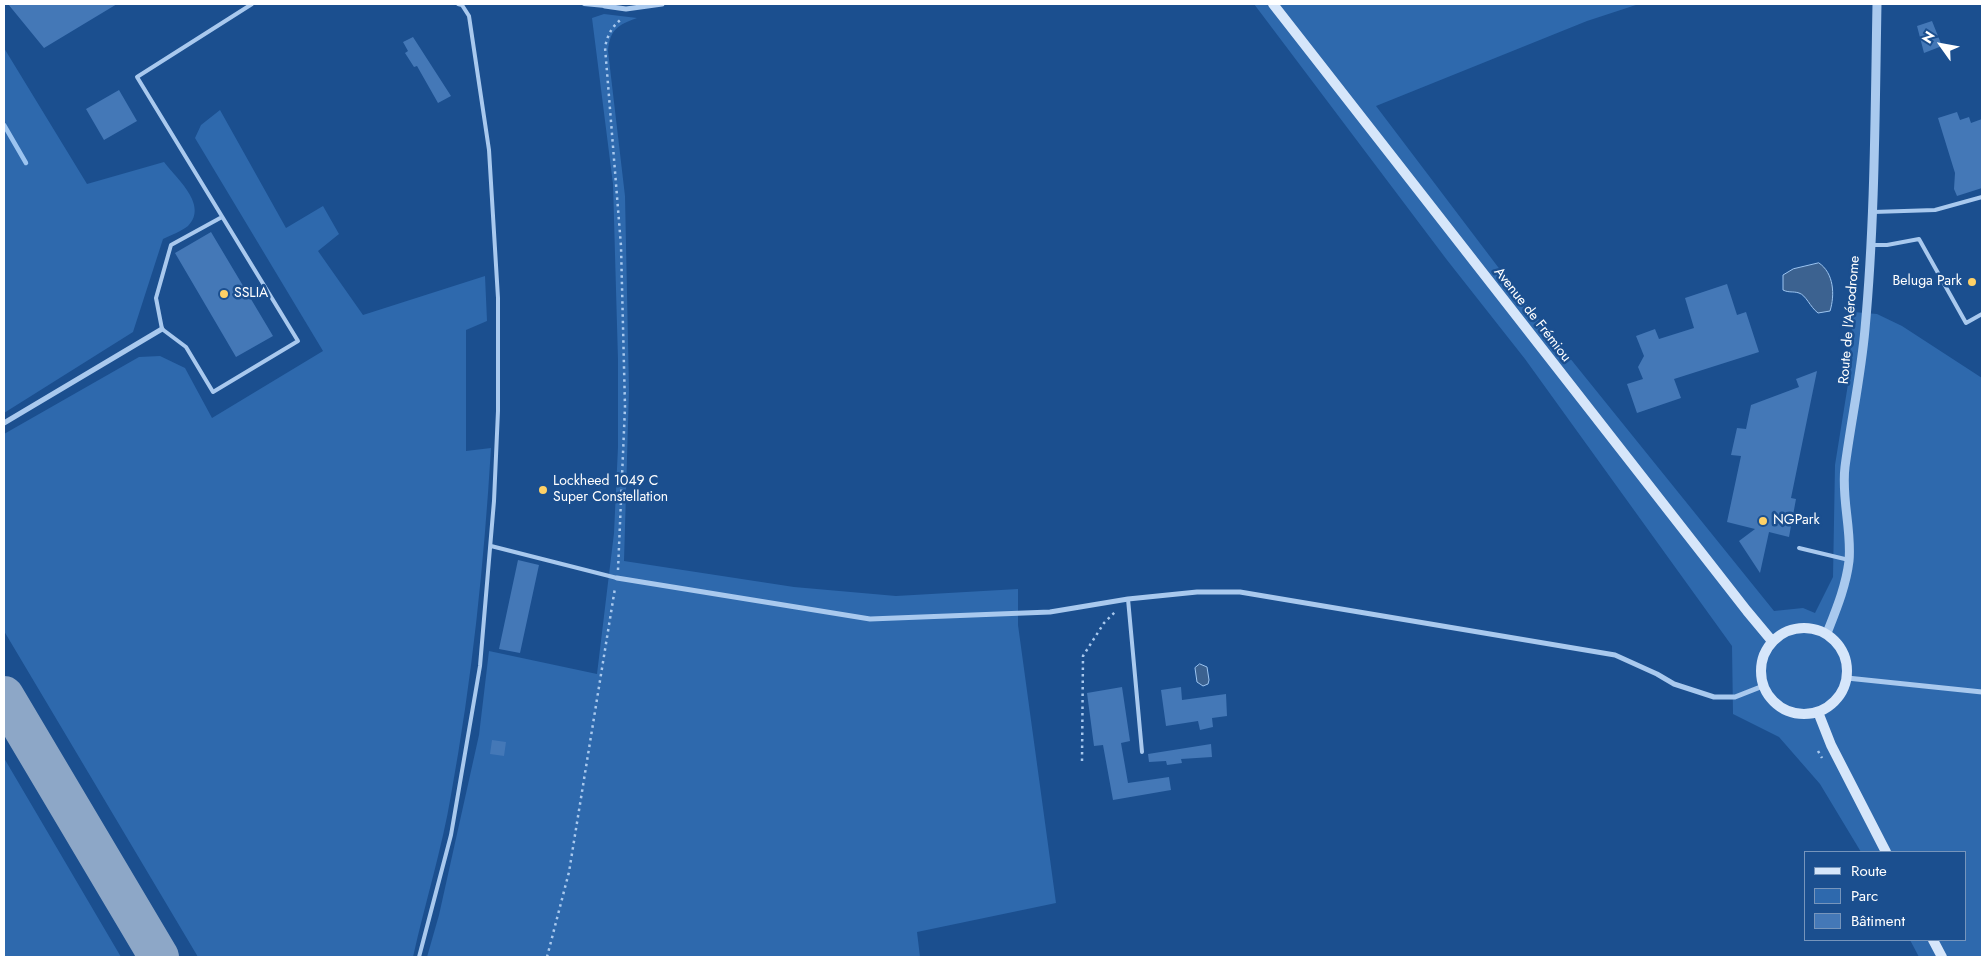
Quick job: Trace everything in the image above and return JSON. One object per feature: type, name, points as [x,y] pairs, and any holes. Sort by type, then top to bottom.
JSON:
[{"type":"main road","name":"Avenue de Frémiou","points":[[1273,4],[1554,366],[1772,641]]},
{"type":"main road","points":[[1798,627],[1813,628],[1827,633],[1837,641],[1844,652],[1847,678],[1844,689],[1837,699],[1818,712],[1805,714],[1779,707],[1770,698],[1763,686],[1760,674],[1765,650],[1772,641],[1784,632],[1798,627]]},
{"type":"main road","points":[[1818,712],[1831,745],[1885,851]]},
{"type":"main road","points":[[1934,941],[1942,957]]},
{"type":"street","points":[[605,6],[626,10],[662,4]]},
{"type":"street","name":"Route de l'Aérodrome","points":[[1827,633],[1843,590],[1849,560],[1848,523],[1844,498],[1845,468],[1865,329],[1871,245],[1877,4]]},
{"type":"street","points":[[4,422],[162,329]]},
{"type":"street","points":[[617,578],[870,619],[1050,612],[1128,599],[1197,592],[1240,592],[1616,654],[1674,684],[1714,697],[1735,697],[1763,686]]},
{"type":"street","points":[[1847,678],[1982,692]]},
{"type":"lane","points":[[222,217],[170,245],[156,298],[162,329],[186,347],[213,392],[298,341],[137,77],[252,4]]},
{"type":"lane","points":[[419,957],[450,835],[479,676],[491,546],[498,411],[498,298],[489,150],[469,16],[462,5],[458,4]]},
{"type":"lane","points":[[584,4],[605,6]]},
{"type":"lane","points":[[1873,212],[1935,210],[1982,197]]},
{"type":"lane","points":[[1871,245],[1886,245],[1919,239],[1966,323],[1982,314]]},
{"type":"lane","points":[[491,546],[617,578]]},
{"type":"lane","points":[[1799,548],[1849,560]]},
{"type":"lane","points":[[1128,599],[1142,752]]},
{"type":"path","points":[[547,957],[569,872],[617,578],[625,388],[621,246],[605,47],[607,35],[611,29],[626,17]]},
{"type":"path","points":[[1082,761],[1083,656],[1104,623],[1128,599]]},
{"type":"green space","points":[[1254,4],[1639,4],[1587,21],[1376,106],[1523,300],[1774,611],[1803,608],[1815,613],[1833,577],[1835,465],[1848,384],[1853,312],[1877,314],[1902,326],[1982,378],[1982,957],[1919,957],[1911,941],[1966,941],[1966,851],[1860,851],[1820,784],[1779,737],[1733,714],[1732,646],[1525,359],[1447,260]]},
{"type":"green space","points":[[604,14],[637,18],[616,29],[611,38],[608,51],[625,196],[629,390],[624,561],[794,587],[896,596],[1018,589],[1018,625],[1056,903],[917,932],[920,957],[427,957],[439,915],[479,735],[489,651],[597,674],[614,533],[618,447],[618,360],[613,184],[592,18]]},
{"type":"green space","points":[[4,48],[87,184],[164,162],[188,192],[195,209],[193,218],[188,226],[163,239],[133,332],[4,413]]},
{"type":"green space","points":[[220,110],[286,228],[323,206],[339,234],[318,251],[363,315],[485,276],[487,321],[466,330],[466,451],[491,448],[476,622],[465,709],[447,815],[413,957],[198,957],[4,631],[4,434],[139,357],[160,356],[185,368],[212,418],[323,351],[195,138],[201,125]]},
{"type":"green space","points":[[4,758],[121,957],[4,957]]},
{"type":"shaded area","points":[[1819,263],[1828,272],[1833,291],[1830,311],[1818,313],[1801,294],[1783,290],[1783,275],[1793,269]]},
{"type":"shaded area","points":[[1200,664],[1207,667],[1209,680],[1208,684],[1203,686],[1197,682],[1195,668]]},
{"type":"building","points":[[8,4],[117,4],[44,48]]},
{"type":"building","points":[[1932,21],[1942,46],[1924,53],[1917,26]]},
{"type":"building","points":[[413,37],[451,96],[438,103],[417,66],[414,67],[405,53],[408,51],[403,42]]},
{"type":"building","points":[[119,90],[137,121],[104,140],[86,109]]},
{"type":"building","points":[[1957,112],[1960,120],[1969,117],[1971,123],[1982,119],[1982,188],[1957,196],[1954,189],[1955,173],[1938,118]]},
{"type":"building","name":"SSLIA","points":[[211,232],[273,336],[236,357],[175,253]]},
{"type":"building","points":[[1727,284],[1737,315],[1746,312],[1759,352],[1674,379],[1681,398],[1637,413],[1627,384],[1643,379],[1638,367],[1644,356],[1636,336],[1655,329],[1659,339],[1694,328],[1685,298]]},
{"type":"building","points":[[1817,371],[1791,498],[1796,499],[1789,537],[1769,532],[1760,573],[1739,541],[1755,529],[1727,522],[1741,456],[1731,455],[1737,428],[1746,429],[1751,405],[1799,387],[1796,379]]},
{"type":"building","points":[[518,560],[539,565],[520,653],[499,649]]},
{"type":"building","points":[[1122,687],[1130,741],[1121,743],[1128,783],[1169,777],[1171,790],[1113,800],[1103,745],[1094,746],[1087,693]]},
{"type":"building","points":[[1181,687],[1182,700],[1226,694],[1227,716],[1212,718],[1213,727],[1200,730],[1198,721],[1166,726],[1161,690]]},
{"type":"building","points":[[492,740],[506,742],[504,756],[490,754]]},
{"type":"building","points":[[1211,744],[1212,757],[1181,759],[1182,763],[1167,765],[1166,761],[1149,762],[1148,754]]},
{"type":"waterway","points":[[4,125],[26,163]]},
{"type":"taxiway","points":[[4,696],[159,957]]},
{"type":"place","name":"Beluga Park","points":[[1972,282]]},
{"type":"place","name":"SSLIA","points":[[224,294]]},
{"type":"place","name":"Lockheed 1049 C Super Constellation","points":[[543,490]]},
{"type":"place","name":"NGPark","points":[[1763,521]]}]
